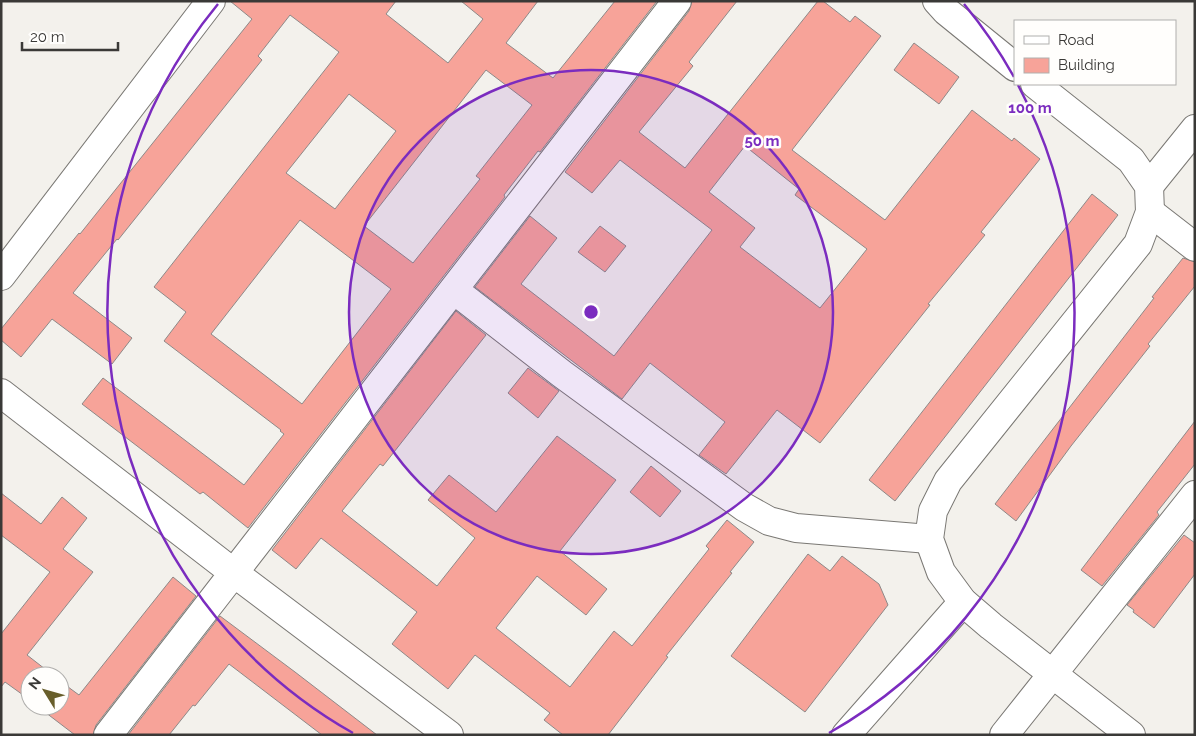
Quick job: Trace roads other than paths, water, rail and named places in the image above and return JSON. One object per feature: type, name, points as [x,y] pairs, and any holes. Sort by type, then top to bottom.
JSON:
[{"type":"main road","points":[[1,276],[211,1]]},
{"type":"main road","points":[[108,735],[676,1]]},
{"type":"main road","points":[[936,1],[1014,66]]},
{"type":"main road","points":[[1036,85],[1131,160],[1150,199],[1195,247]]},
{"type":"main road","points":[[1131,735],[991,626],[964,602],[941,572],[929,539],[933,511],[948,481],[1138,244],[1150,199],[1195,129]]},
{"type":"main road","points":[[454,290],[562,374],[736,501],[769,521],[796,528],[929,539]]},
{"type":"main road","points":[[1,393],[234,573],[449,735]]},
{"type":"main road","points":[[1004,735],[1195,495]]},
{"type":"main road","points":[[846,735],[964,602]]}]
